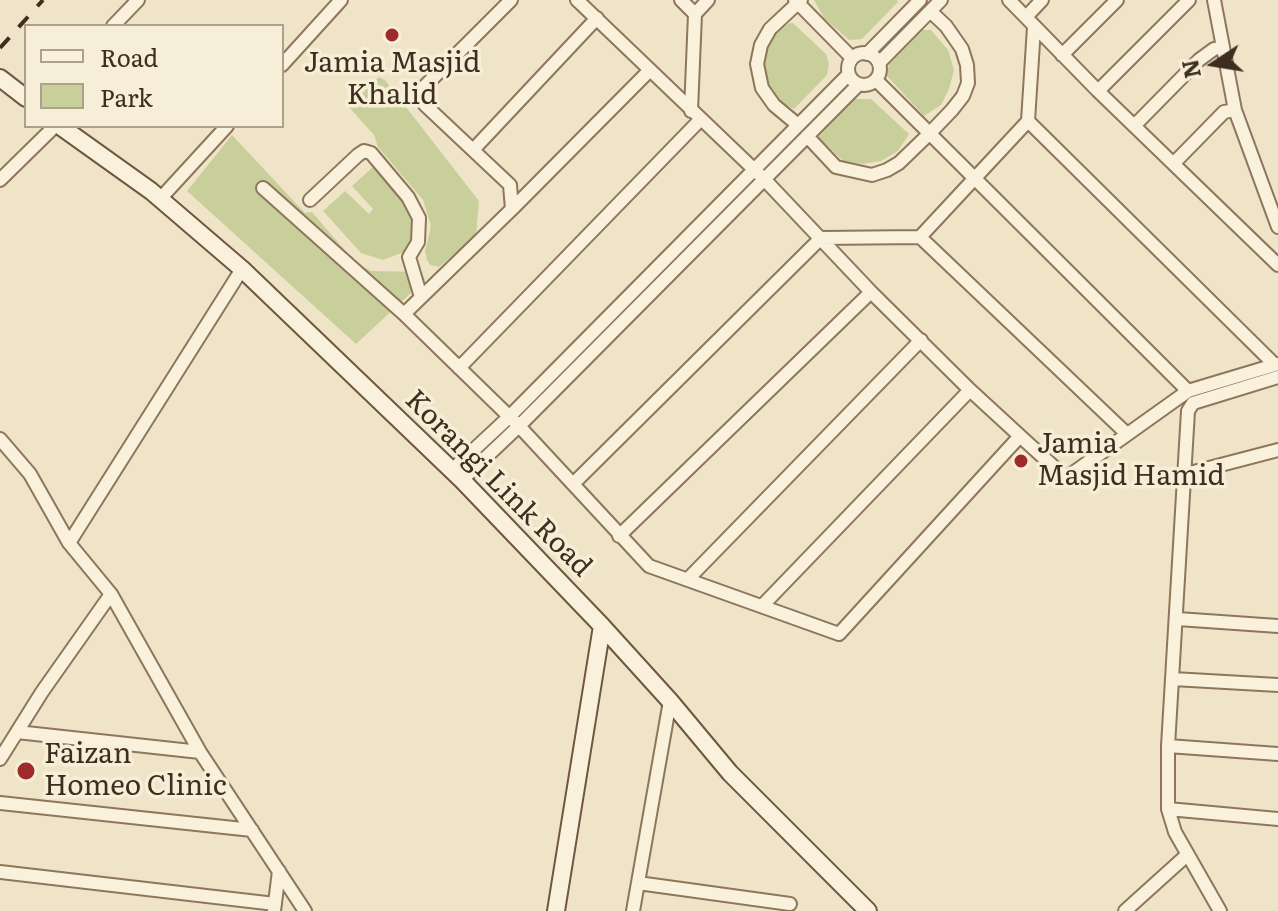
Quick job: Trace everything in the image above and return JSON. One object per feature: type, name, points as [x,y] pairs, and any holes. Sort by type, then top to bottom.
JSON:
[{"type":"main road","points":[[0,78],[24,96]]},
{"type":"main road","name":"Korangi Link Road","points":[[61,128],[160,199],[242,269],[457,475],[602,626],[730,773],[868,911]]},
{"type":"main road","points":[[556,911],[602,626]]},
{"type":"street","points":[[115,24],[138,0]]},
{"type":"street","points":[[284,63],[341,0]]},
{"type":"street","points":[[511,0],[421,90],[425,105],[510,185],[512,209]]},
{"type":"street","points":[[577,0],[764,179],[970,390],[1066,478],[1188,391],[1277,374]]},
{"type":"street","points":[[681,0],[695,14]]},
{"type":"street","points":[[459,368],[696,116],[695,14],[708,0]]},
{"type":"street","points":[[852,58],[867,54],[920,0]]},
{"type":"street","points":[[879,63],[941,0]]},
{"type":"street","points":[[1009,0],[1278,265]]},
{"type":"street","points":[[920,237],[1028,121],[1030,22],[1042,0]]},
{"type":"street","points":[[1062,55],[1117,0]]},
{"type":"street","points":[[1098,91],[1189,0]]},
{"type":"street","points":[[1214,0],[1235,110],[1278,227]]},
{"type":"street","points":[[798,125],[774,105],[762,88],[757,64],[761,45],[770,29],[798,1],[852,58]]},
{"type":"street","points":[[807,136],[836,167],[872,175],[899,163],[929,134],[963,96],[968,83],[962,49],[946,26],[930,11]]},
{"type":"street","points":[[473,150],[597,18]]},
{"type":"street","points":[[1134,126],[1199,60],[1214,49],[1223,47]]},
{"type":"street","points":[[852,58],[847,69],[853,80],[871,84],[880,69],[879,63],[867,54]]},
{"type":"street","points":[[404,314],[650,70]]},
{"type":"street","points":[[514,422],[753,169],[798,125],[853,80]]},
{"type":"street","points":[[457,475],[764,179],[807,136],[853,80]]},
{"type":"street","points":[[876,80],[1188,391]]},
{"type":"street","points":[[1175,162],[1224,112],[1235,110]]},
{"type":"street","points":[[1028,121],[1277,374]]},
{"type":"street","points":[[0,180],[56,128]]},
{"type":"street","points":[[160,199],[225,128]]},
{"type":"street","points":[[310,200],[358,155],[364,151],[371,153],[408,197],[419,218],[418,242],[409,257],[421,297]]},
{"type":"street","points":[[263,188],[404,314],[514,422],[649,566],[839,634],[1020,436]]},
{"type":"street","points":[[573,484],[821,238],[920,237],[1127,434]]},
{"type":"street","points":[[69,543],[242,269]]},
{"type":"street","points":[[619,536],[871,292]]},
{"type":"street","points":[[689,578],[921,340]]},
{"type":"street","points":[[1220,911],[1175,832],[1168,809],[1168,746],[1178,619],[1188,411],[1193,403],[1277,374]]},
{"type":"street","points":[[762,606],[970,390]]},
{"type":"street","points":[[0,439],[30,474],[69,543],[111,594],[200,752],[305,911]]},
{"type":"street","points":[[1186,474],[1278,450]]},
{"type":"street","points":[[0,759],[111,594]]},
{"type":"street","points":[[1178,619],[1278,626]]},
{"type":"street","points":[[1173,679],[1278,685]]},
{"type":"street","points":[[633,911],[670,701]]},
{"type":"street","points":[[17,732],[200,752]]},
{"type":"street","points":[[1168,746],[1278,754]]},
{"type":"street","points":[[0,803],[252,830]]},
{"type":"street","points":[[1168,809],[1278,819]]},
{"type":"street","points":[[1125,911],[1187,855]]},
{"type":"street","points":[[0,872],[275,908],[279,871]]},
{"type":"street","points":[[638,883],[790,904]]},
{"type":"green space","points":[[814,0],[898,2],[862,39],[849,40],[824,18]]},
{"type":"green space","points":[[790,23],[826,54],[829,64],[827,75],[794,109],[772,94],[765,80],[764,59],[777,31]]},
{"type":"green space","points":[[922,30],[931,30],[948,50],[954,70],[941,105],[924,116],[887,76],[889,64]]},
{"type":"green space","points":[[379,77],[385,80],[479,201],[476,236],[439,267],[430,265],[427,260],[425,251],[431,226],[423,200],[348,106]]},
{"type":"green space","points":[[854,99],[871,99],[909,134],[898,151],[881,161],[862,164],[843,161],[818,137]]},
{"type":"green space","points":[[232,135],[305,213],[312,212],[355,262],[371,271],[421,272],[425,280],[356,344],[187,191]]},
{"type":"green space","points":[[375,165],[412,210],[415,233],[404,252],[383,260],[361,253],[323,211],[345,191],[369,214],[373,209],[352,186]]},
{"type":"railway","points":[[0,48],[43,0]]},
{"type":"place","name":"Jamia Masjid Khalid","points":[[392,35]]},
{"type":"place","name":"Jamia Masjid Hamid","points":[[1021,461]]},
{"type":"place","name":"Faizan Homeo Clinic","points":[[26,771]]}]
